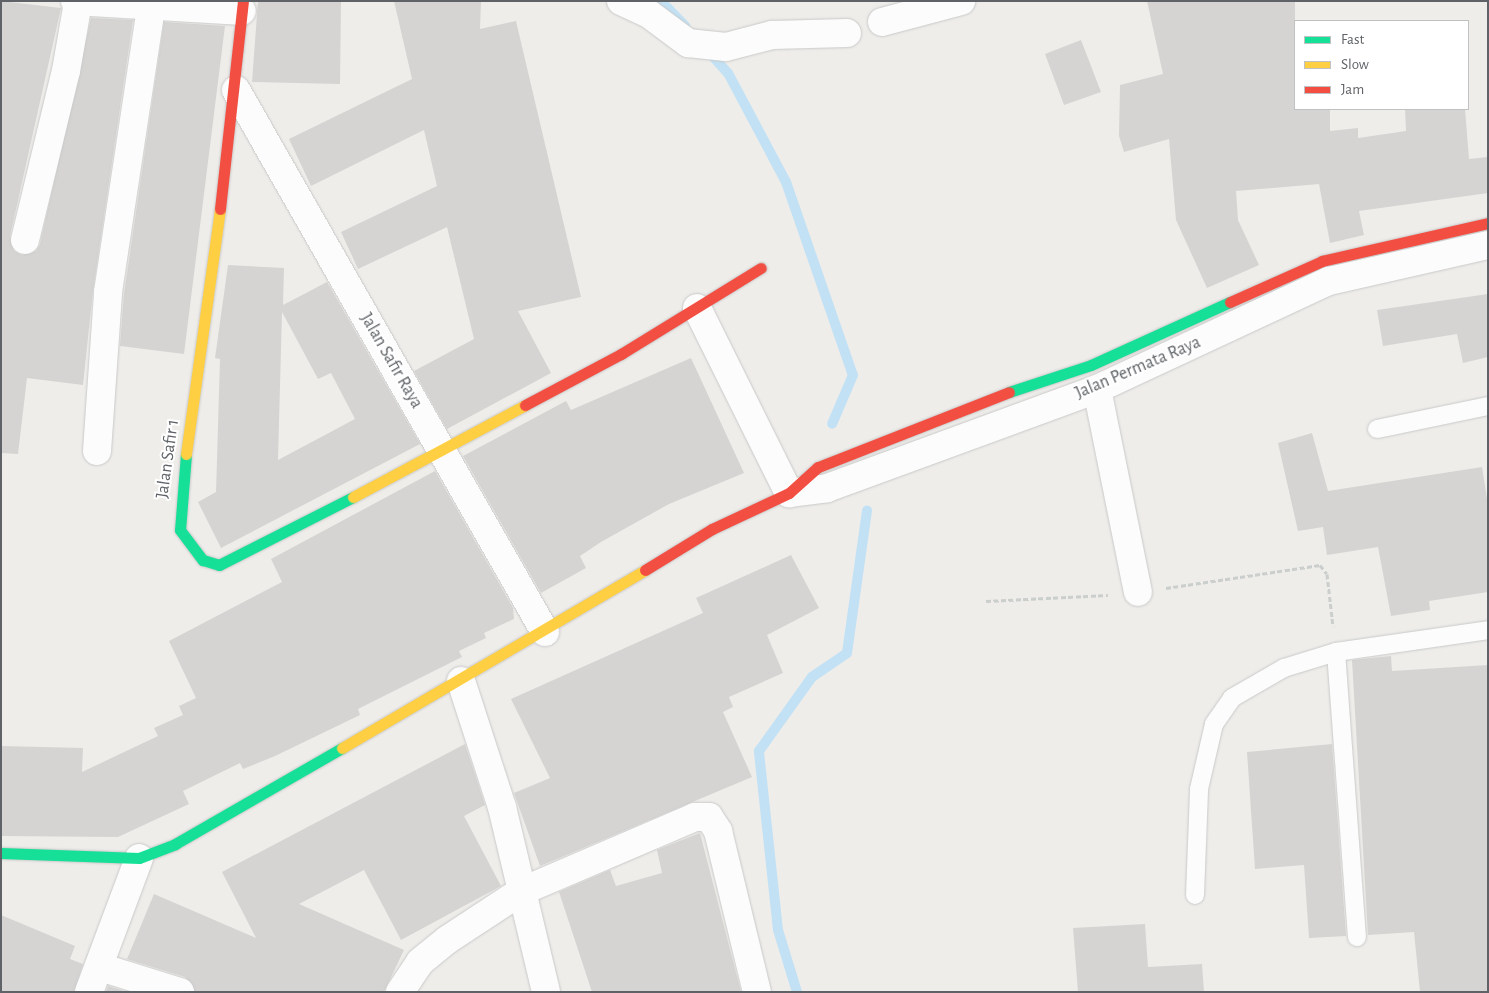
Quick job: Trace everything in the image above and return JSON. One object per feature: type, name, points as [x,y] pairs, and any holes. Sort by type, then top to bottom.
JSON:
[{"type":"street","points":[[621,1],[649,14],[688,43],[726,47],[772,35],[847,33]]},
{"type":"street","points":[[882,22],[961,1]]},
{"type":"street","points":[[24,240],[66,71],[76,2],[151,6],[242,6]]},
{"type":"street","points":[[97,451],[108,292],[151,6]]},
{"type":"street","name":"Jalan Safir 1","points":[[242,6],[236,90],[178,512],[180,530],[203,560],[219,565],[236,560],[443,451],[697,308],[761,268]]},
{"type":"street","name":"Jalan Safir Raya","points":[[236,90],[545,632]]},
{"type":"street","points":[[1,853],[139,858],[236,812],[545,632],[712,529],[789,493],[818,467],[998,396],[1091,365],[1322,261],[1488,223]]},
{"type":"street","name":"Jalan Permata Raya","points":[[789,493],[827,488],[1098,388],[1329,281],[1488,245]]},
{"type":"street","points":[[697,308],[789,493]]},
{"type":"street","points":[[1098,388],[1138,592]]},
{"type":"street","points":[[461,681],[502,807],[520,892],[546,992]]},
{"type":"street","points":[[400,992],[420,962],[447,940],[520,892],[695,817],[710,817],[718,831],[757,992]]},
{"type":"street","points":[[89,992],[100,967],[139,858]]},
{"type":"street","points":[[100,967],[180,992]]},
{"type":"lane","points":[[1377,429],[1488,406]]},
{"type":"lane","points":[[1195,895],[1199,789],[1214,724],[1232,698],[1284,668],[1336,652],[1488,630]]},
{"type":"lane","points":[[1336,652],[1357,937]]},
{"type":"path","points":[[986,601],[1138,592],[1320,565],[1327,574],[1336,652]]},
{"type":"building","points":[[1,1],[61,8],[10,236],[14,251],[22,255],[36,251],[40,244],[91,18],[133,20],[93,290],[83,385],[27,378],[18,454],[1,453]]},
{"type":"building","points":[[258,1],[341,1],[340,84],[252,82]]},
{"type":"building","points":[[394,1],[481,1],[480,29],[516,21],[581,297],[518,311],[551,373],[447,429],[414,371],[474,339],[447,227],[358,269],[341,232],[437,186],[424,130],[311,186],[289,139],[412,79]]},
{"type":"building","points":[[1147,1],[1295,1],[1294,110],[1330,110],[1330,131],[1358,128],[1358,138],[1406,131],[1405,110],[1465,110],[1469,159],[1488,157],[1488,193],[1359,211],[1364,235],[1330,243],[1319,184],[1236,191],[1238,220],[1259,265],[1207,288],[1176,220],[1169,139],[1124,152],[1119,136],[1120,85],[1163,74]]},
{"type":"building","points":[[164,22],[225,26],[184,354],[120,346],[124,294]]},
{"type":"building","points":[[1081,40],[1101,92],[1064,105],[1045,54]]},
{"type":"building","points":[[228,265],[284,268],[283,305],[327,282],[420,444],[221,548],[198,502],[216,492],[220,359],[215,358]],"holes":[[[282,312],[318,379],[331,373],[355,419],[278,460]]]},
{"type":"building","points":[[1488,294],[1488,357],[1463,363],[1457,334],[1383,346],[1377,310]]},
{"type":"building","points":[[691,358],[744,473],[669,504],[601,542],[580,556],[586,568],[541,593],[463,456],[566,401],[571,410]]},
{"type":"building","points":[[1312,433],[1328,491],[1482,467],[1488,505],[1488,592],[1429,601],[1430,610],[1391,616],[1378,547],[1327,555],[1323,527],[1298,531],[1278,443]]},
{"type":"building","points":[[435,471],[513,608],[514,619],[484,633],[486,638],[459,651],[462,657],[358,709],[360,715],[275,756],[243,769],[240,763],[183,791],[189,804],[118,837],[1,836],[1,746],[83,748],[82,772],[158,736],[154,728],[183,715],[179,706],[196,698],[169,641],[282,582],[271,559]]},
{"type":"building","points":[[791,555],[819,608],[767,635],[783,673],[729,697],[733,707],[723,712],[752,777],[540,866],[514,793],[550,778],[511,699],[703,613],[696,598]]},
{"type":"building","points":[[1391,656],[1392,671],[1488,665],[1488,992],[1420,992],[1414,932],[1368,935],[1352,660]]},
{"type":"building","points":[[465,744],[485,805],[464,816],[501,886],[401,940],[364,870],[299,904],[404,950],[384,992],[195,992],[185,977],[127,959],[154,894],[256,938],[222,872]]},
{"type":"building","points":[[1332,744],[1346,936],[1309,938],[1304,865],[1255,869],[1247,752]]},
{"type":"building","points":[[700,833],[741,992],[592,992],[559,892],[610,870],[616,886],[662,873],[657,850]]},
{"type":"building","points":[[1,915],[75,946],[70,959],[83,964],[74,992],[1,992]]},
{"type":"building","points":[[1145,924],[1148,967],[1202,964],[1204,992],[1078,992],[1073,928]]},
{"type":"building","points":[[108,986],[127,992],[106,992]]},
{"type":"waterway","points":[[661,1],[685,26]]},
{"type":"waterway","points":[[708,51],[728,73],[786,182],[853,375],[832,424]]},
{"type":"waterway","points":[[797,992],[778,930],[759,751],[812,677],[847,653],[867,510]]},
{"type":"traffic: fast","points":[[1009,392],[1091,365],[1230,302]]},
{"type":"traffic: fast","points":[[186,454],[180,530],[203,560],[219,565],[353,497]]},
{"type":"traffic: fast","points":[[1,853],[139,858],[175,844],[342,748]]},
{"type":"traffic: slow","points":[[186,454],[220,209]]},
{"type":"traffic: slow","points":[[353,497],[525,405]]},
{"type":"traffic: slow","points":[[342,748],[645,570]]},
{"type":"traffic: jam","points":[[220,209],[243,1]]},
{"type":"traffic: jam","points":[[1230,302],[1322,261],[1488,223]]},
{"type":"traffic: jam","points":[[525,405],[621,354],[761,268]]},
{"type":"traffic: jam","points":[[645,570],[712,529],[789,493],[818,467],[1009,392]]}]
